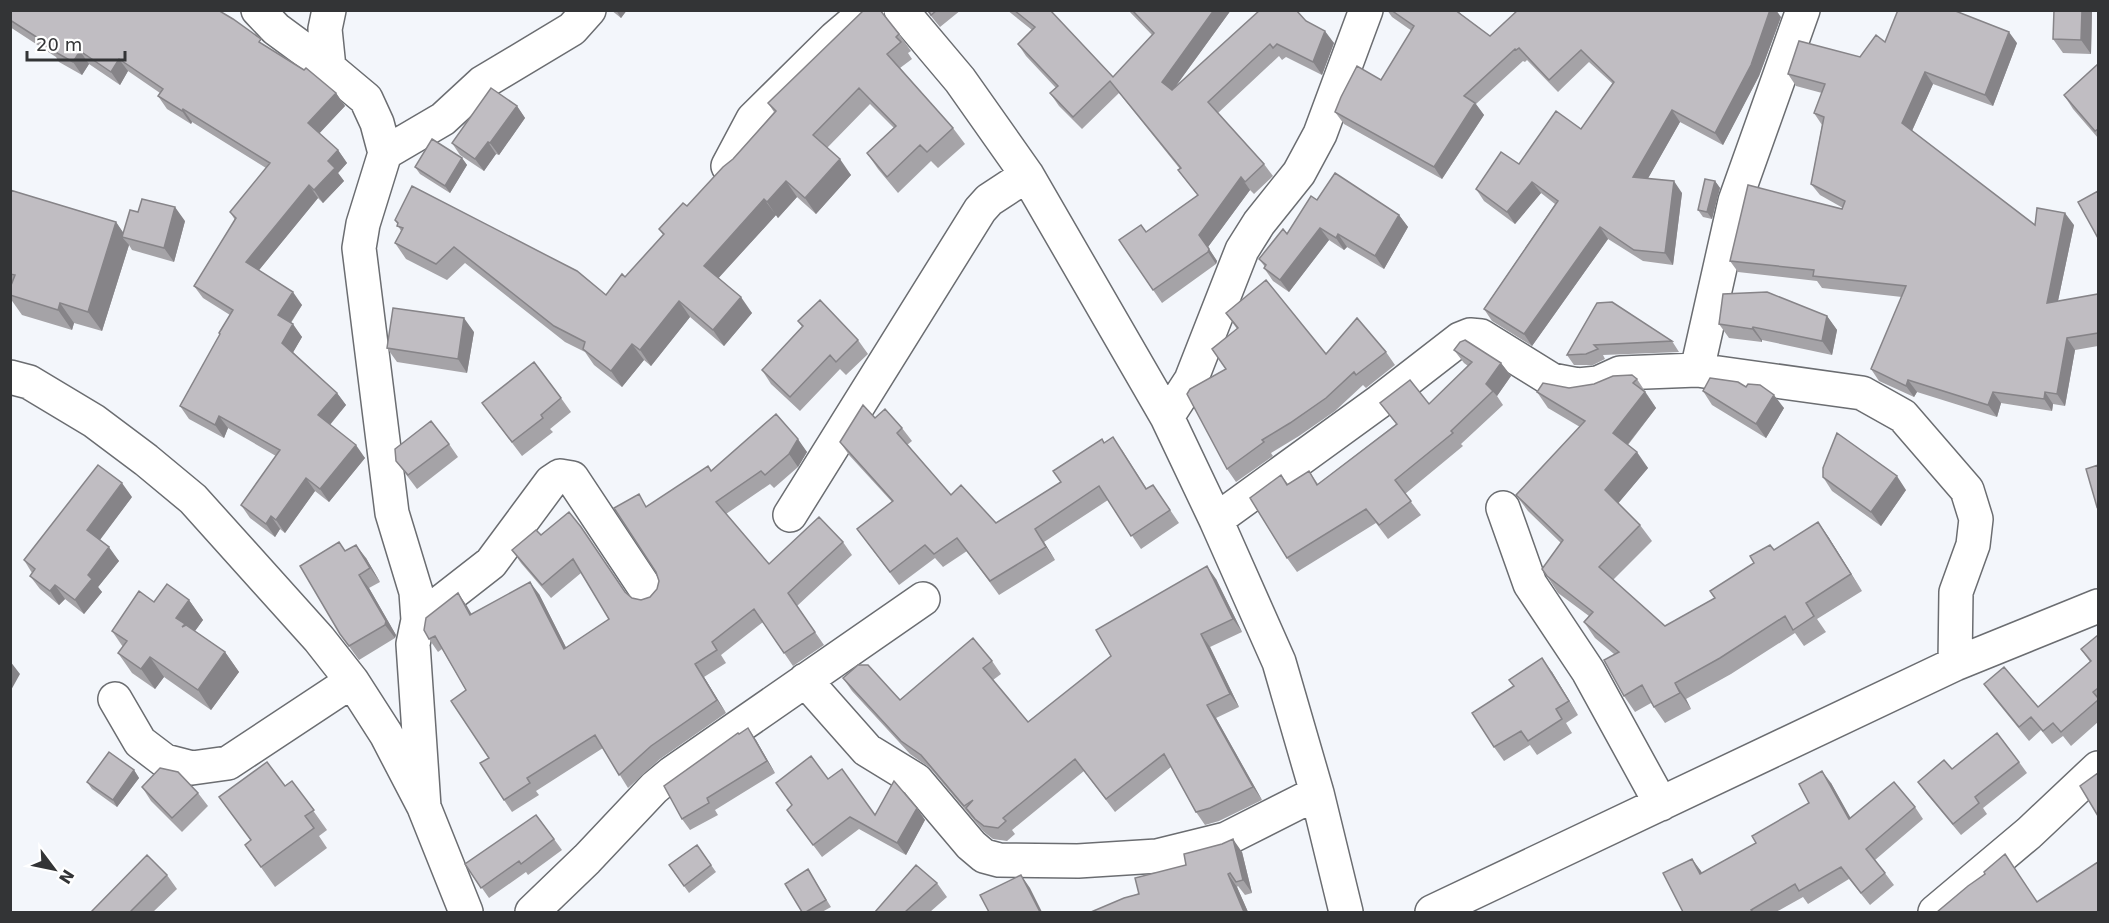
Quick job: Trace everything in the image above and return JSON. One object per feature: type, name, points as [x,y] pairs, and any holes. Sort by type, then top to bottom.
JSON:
[{"type":"street","points":[[258,10],[276,29],[366,99],[377,123],[385,153],[363,224],[359,248],[392,513],[416,592],[418,620],[414,645],[424,807]]},
{"type":"street","points":[[329,10],[325,29],[329,68]]},
{"type":"street","points":[[385,153],[443,119],[482,83],[572,29],[589,10]]},
{"type":"street","points":[[728,166],[753,119],[835,38],[868,10]]},
{"type":"street","points":[[901,10],[960,80],[1026,174],[1167,417],[1279,662],[1317,793],[1346,912]]},
{"type":"street","points":[[1167,417],[1191,380],[1242,250],[1259,222],[1299,173],[1320,134],[1366,10]]},
{"type":"street","points":[[1697,370],[1735,201],[1803,10]]},
{"type":"street","points":[[790,516],[980,210],[1026,174]]},
{"type":"street","points":[[1216,520],[1460,339],[1470,335],[1481,336],[1552,380],[1578,385],[1598,383],[1620,373],[1697,370],[1862,393],[1903,416],[1967,490],[1976,519],[1973,545],[1956,592],[1955,664]]},
{"type":"street","points":[[10,377],[28,381],[94,421],[193,499],[319,639],[352,681],[386,734],[424,807],[466,912]]},
{"type":"street","points":[[418,620],[491,563],[552,482],[560,476],[572,478],[649,594]]},
{"type":"street","points":[[1503,508],[1530,584],[1588,670],[1661,804]]},
{"type":"street","points":[[532,912],[587,859],[654,788],[805,680],[924,599]]},
{"type":"street","points":[[1450,909],[1661,804],[1955,664],[2098,606]]},
{"type":"street","points":[[805,680],[867,750],[916,780],[971,845],[984,856],[999,860],[1078,861],[1156,856],[1226,838],[1317,793]]},
{"type":"street","points":[[115,699],[141,742],[165,761],[192,768],[228,763],[352,681]]},
{"type":"street","points":[[1935,912],[2029,833],[2098,768]]},
{"type":"building","points":[[10,10],[218,10],[261,39],[259,42],[304,70],[306,68],[336,93],[308,123],[338,150],[328,161],[335,168],[314,190],[309,185],[246,262],[293,292],[278,315],[293,324],[282,343],[337,393],[318,415],[356,445],[320,489],[306,478],[276,520],[271,516],[266,524],[241,505],[280,450],[219,416],[215,425],[180,406],[233,310],[194,286],[236,218],[230,212],[270,163],[158,96],[163,89],[119,59],[111,72],[80,51],[73,62],[50,49],[52,47],[10,20]]},
{"type":"building","points":[[864,10],[880,10],[899,34],[896,37],[901,42],[887,54],[953,128],[927,152],[920,145],[887,177],[867,153],[896,126],[859,88],[813,135],[840,159],[805,198],[786,181],[767,202],[764,199],[704,266],[741,297],[713,330],[679,301],[640,350],[632,344],[611,371],[583,349],[585,342],[554,326],[454,247],[436,264],[395,243],[403,228],[397,226],[398,223],[395,220],[412,186],[577,271],[606,295],[622,274],[625,277],[664,234],[659,229],[683,203],[687,206],[776,111],[768,103]]},
{"type":"building","points":[[1014,10],[1050,10],[1113,77],[1154,33],[1132,10],[1214,10],[1162,82],[1172,90],[1260,10],[1296,10],[1306,21],[1325,31],[1313,62],[1277,44],[1273,48],[1270,44],[1208,102],[1264,164],[1245,182],[1241,177],[1199,235],[1209,249],[1208,252],[1153,290],[1119,240],[1141,225],[1146,232],[1198,195],[1178,170],[1181,168],[1110,81],[1073,117],[1050,93],[1058,86],[1018,44],[1035,27]]},
{"type":"building","points":[[1391,10],[1455,10],[1490,36],[1518,10],[1770,10],[1751,65],[1715,133],[1672,110],[1633,177],[1674,181],[1665,253],[1634,250],[1600,227],[1524,334],[1484,309],[1558,201],[1532,182],[1507,212],[1476,189],[1501,152],[1519,164],[1556,111],[1581,129],[1614,82],[1581,50],[1549,80],[1519,48],[1515,49],[1464,96],[1475,103],[1434,167],[1335,112],[1357,66],[1381,80],[1414,26]]},
{"type":"building","points":[[1898,10],[1953,10],[2009,32],[1985,95],[1925,72],[1902,123],[2035,225],[2037,208],[2065,213],[2047,303],[2098,294],[2098,333],[2067,338],[2057,394],[2045,392],[2044,399],[1993,392],[1988,405],[1908,380],[1906,386],[1871,369],[1906,286],[1813,276],[1814,270],[1730,261],[1748,185],[1842,209],[1845,201],[1811,184],[1824,117],[1814,113],[1825,84],[1788,74],[1799,41],[1860,57],[1876,35],[1885,42]]},
{"type":"building","points":[[2054,10],[2082,10],[2081,40],[2053,39]]},
{"type":"building","points":[[2098,64],[2098,129],[2095,131],[2064,95]]},
{"type":"building","points":[[491,88],[517,106],[490,143],[488,142],[475,159],[452,143]]},
{"type":"building","points":[[432,139],[462,158],[445,186],[415,167]]},
{"type":"building","points":[[1335,173],[1399,215],[1375,256],[1338,234],[1336,238],[1320,228],[1280,280],[1264,268],[1266,265],[1259,259],[1283,229],[1287,234],[1311,196],[1317,200]]},
{"type":"building","points":[[1705,179],[1715,181],[1707,212],[1698,210]]},
{"type":"building","points":[[10,190],[116,222],[88,312],[60,303],[58,310],[10,295],[15,275],[10,274]]},
{"type":"building","points":[[2098,191],[2098,238],[2078,202]]},
{"type":"building","points":[[142,199],[175,207],[164,248],[122,237],[130,210],[138,212]]},
{"type":"building","points":[[1266,280],[1326,354],[1357,318],[1386,352],[1356,375],[1354,372],[1326,398],[1262,440],[1264,442],[1227,469],[1187,394],[1190,389],[1226,369],[1212,349],[1238,328],[1226,313]]},
{"type":"building","points":[[1767,292],[1827,316],[1822,341],[1753,327],[1752,329],[1719,324],[1723,294]]},
{"type":"building","points":[[820,300],[858,340],[836,362],[830,355],[790,397],[762,370],[803,326],[798,321]]},
{"type":"building","points":[[1612,302],[1672,341],[1594,345],[1598,349],[1586,354],[1567,355],[1597,303]]},
{"type":"building","points":[[393,308],[464,318],[458,359],[387,348]]},
{"type":"building","points":[[1465,340],[1501,363],[1486,384],[1493,391],[1451,431],[1453,433],[1395,480],[1411,501],[1379,525],[1366,509],[1287,558],[1250,498],[1281,475],[1287,485],[1309,471],[1317,485],[1397,424],[1380,403],[1410,380],[1429,404],[1472,362],[1454,350],[1460,342]]},
{"type":"building","points":[[534,362],[561,398],[541,415],[543,418],[512,442],[482,403]]},
{"type":"building","points":[[1632,375],[1637,379],[1633,383],[1645,392],[1613,433],[1637,452],[1605,490],[1640,525],[1599,567],[1665,626],[1715,598],[1710,591],[1754,563],[1750,556],[1770,545],[1774,550],[1818,522],[1851,574],[1806,603],[1814,616],[1793,630],[1785,616],[1720,658],[1675,683],[1680,693],[1654,707],[1642,685],[1624,696],[1604,660],[1619,652],[1584,622],[1593,612],[1547,576],[1542,569],[1563,540],[1516,495],[1585,421],[1537,392],[1543,383],[1569,388],[1594,384],[1613,376]]},
{"type":"building","points":[[1710,378],[1738,382],[1746,387],[1748,384],[1760,385],[1774,395],[1756,424],[1703,391]]},
{"type":"building","points":[[863,405],[875,418],[885,409],[902,428],[897,433],[951,495],[961,485],[996,523],[1061,482],[1053,471],[1102,439],[1104,443],[1113,437],[1146,489],[1153,485],[1170,510],[1131,536],[1099,486],[1035,529],[1046,547],[990,581],[957,538],[934,554],[925,545],[890,572],[857,529],[893,501],[840,442]]},
{"type":"building","points":[[776,414],[798,439],[789,454],[765,475],[761,471],[716,502],[769,564],[819,517],[843,542],[788,593],[815,632],[784,653],[754,609],[712,642],[717,650],[695,664],[717,700],[651,746],[619,775],[595,735],[527,778],[530,783],[504,800],[480,763],[489,758],[451,701],[466,690],[435,636],[429,639],[424,630],[426,618],[458,593],[470,615],[530,582],[564,649],[609,619],[573,559],[542,585],[512,550],[536,530],[541,535],[569,512],[625,592],[632,598],[641,600],[650,597],[657,589],[659,581],[656,572],[614,508],[639,494],[646,507],[708,466],[711,471]]},
{"type":"building","points":[[431,421],[449,444],[408,475],[396,461],[395,449]]},
{"type":"building","points":[[1837,433],[1897,476],[1871,512],[1823,477],[1823,468]]},
{"type":"building","points":[[98,465],[122,483],[87,530],[109,547],[88,575],[92,579],[75,600],[55,585],[50,591],[30,576],[35,569],[24,560]]},
{"type":"building","points":[[2098,465],[2098,506],[2097,507],[2086,469]]},
{"type":"building","points":[[339,542],[345,551],[356,545],[370,568],[359,575],[386,621],[385,625],[349,646],[300,566]]},
{"type":"building","points":[[1207,566],[1233,619],[1201,634],[1230,694],[1207,705],[1253,787],[1210,808],[1196,812],[1164,754],[1106,799],[1075,759],[1003,818],[1006,821],[998,828],[984,826],[966,808],[973,800],[964,806],[921,755],[901,741],[843,678],[858,665],[868,665],[900,700],[973,638],[992,661],[983,668],[1028,722],[1111,656],[1096,630]]},
{"type":"building","points":[[167,584],[189,600],[176,618],[185,624],[182,627],[186,625],[225,652],[198,690],[150,657],[141,669],[118,653],[127,641],[112,631],[139,591],[154,602]]},
{"type":"building","points":[[2098,635],[2098,688],[2093,692],[2098,700],[2061,732],[2053,723],[2043,731],[2031,717],[2019,727],[1984,684],[2004,667],[2038,707],[2091,661],[2081,649]]},
{"type":"building","points":[[1542,658],[1569,701],[1556,709],[1562,719],[1528,741],[1521,731],[1494,747],[1472,713],[1514,686],[1509,680]]},
{"type":"building","points":[[748,728],[767,761],[707,798],[709,803],[682,819],[664,786]]},
{"type":"building","points":[[1997,733],[2019,762],[1975,797],[1979,803],[1953,824],[1918,782],[1944,760],[1952,769]]},
{"type":"building","points":[[109,752],[134,770],[113,800],[87,782]]},
{"type":"building","points":[[811,756],[828,779],[842,769],[875,815],[894,781],[917,808],[897,843],[850,817],[813,845],[787,810],[792,805],[776,783]]},
{"type":"building","points":[[267,762],[285,786],[292,781],[314,810],[305,816],[314,828],[261,867],[245,845],[251,840],[219,797]]},
{"type":"building","points":[[160,768],[178,772],[198,793],[172,818],[142,787]]},
{"type":"building","points":[[1822,771],[1849,819],[1894,782],[1915,807],[1866,849],[1885,873],[1861,893],[1841,867],[1799,891],[1795,884],[1751,910],[1753,912],[1683,912],[1663,873],[1692,859],[1700,874],[1756,843],[1752,836],[1809,803],[1799,784]]},
{"type":"building","points":[[2098,773],[2098,816],[2080,786]]},
{"type":"building","points":[[536,815],[554,839],[521,864],[519,861],[481,888],[465,864]]},
{"type":"building","points":[[1233,839],[1243,880],[1236,882],[1230,873],[1228,874],[1244,912],[1091,912],[1139,894],[1135,878],[1186,865],[1184,854]]},
{"type":"building","points":[[697,845],[711,865],[684,886],[669,865]]},
{"type":"building","points":[[2005,854],[2037,902],[2098,862],[2098,912],[1937,912],[1985,874],[1984,872]]},
{"type":"building","points":[[147,855],[167,875],[130,912],[91,912]]},
{"type":"building","points":[[916,865],[937,883],[905,912],[875,912]]},
{"type":"building","points":[[808,869],[826,900],[802,912],[785,884]]},
{"type":"building","points":[[1021,875],[1040,912],[989,912],[980,895]]}]
